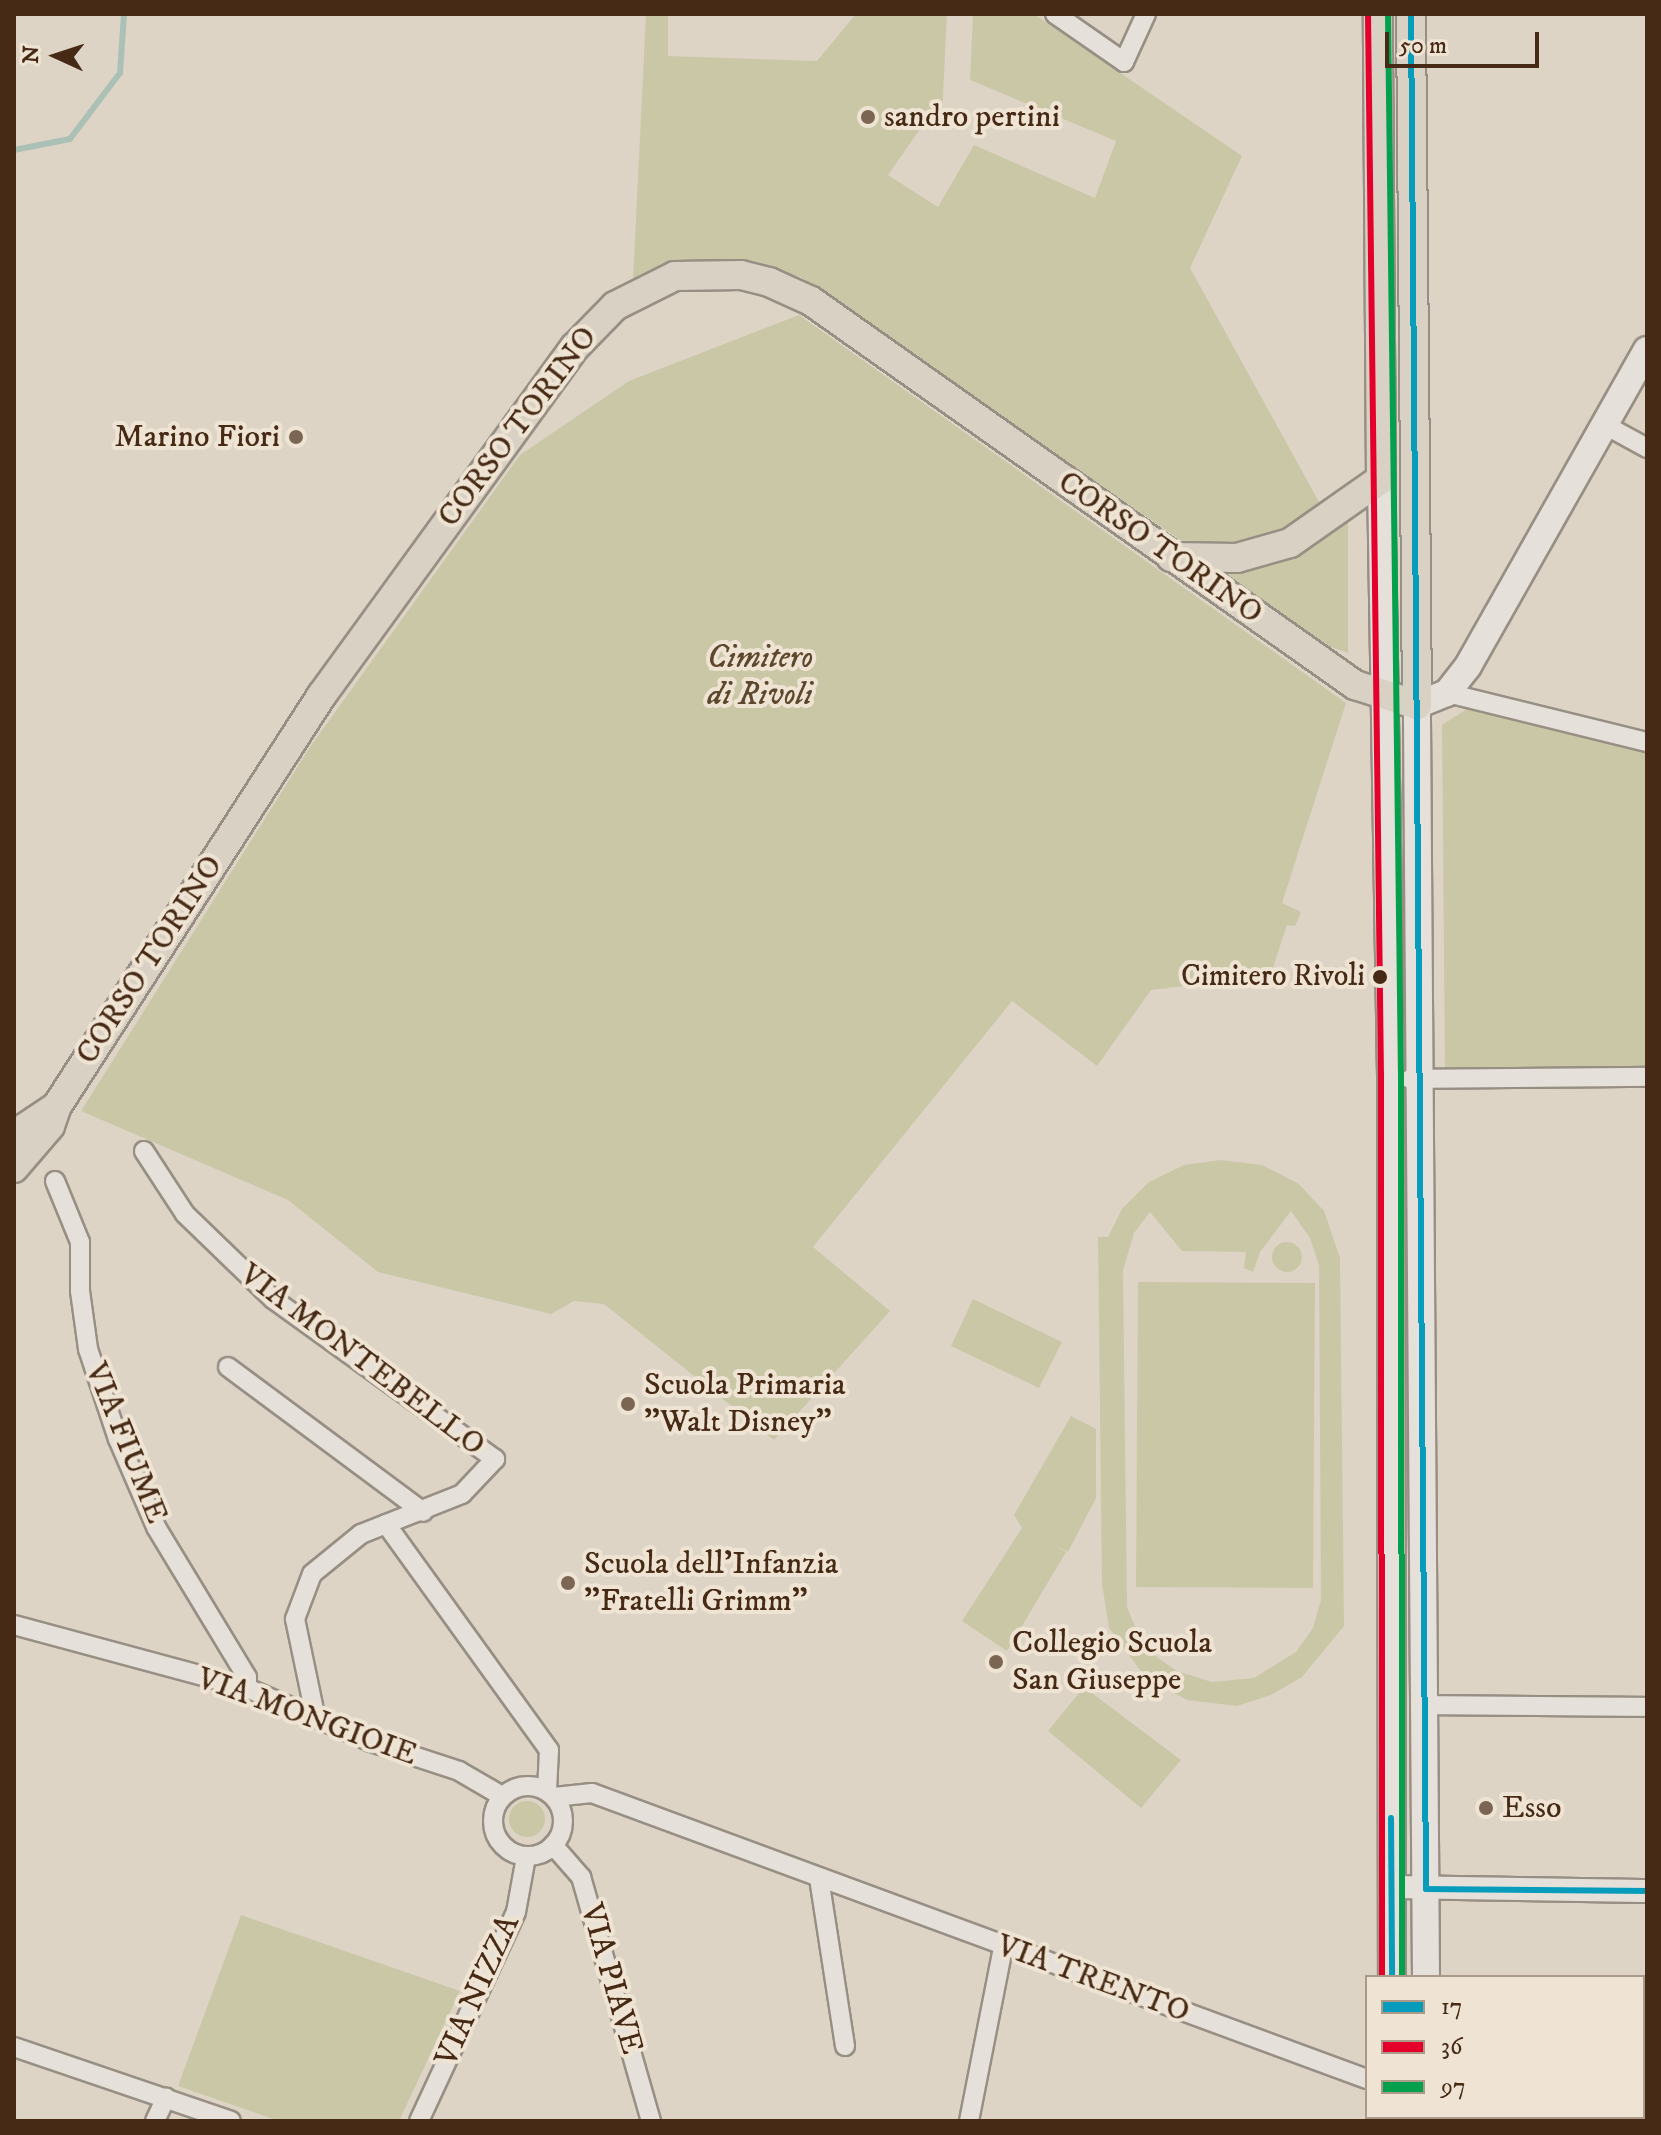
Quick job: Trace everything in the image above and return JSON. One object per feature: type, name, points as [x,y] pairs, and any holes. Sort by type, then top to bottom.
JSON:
[{"type":"main road","points":[[1378,14],[1383,698],[1391,1074],[1392,1975]]},
{"type":"main road","points":[[1411,14],[1423,1081],[1426,1975]]},
{"type":"main road","name":"CORSO TORINO","points":[[14,1168],[50,1126],[57,1106],[322,695],[575,347],[615,306],[640,290],[675,276],[741,275],[811,301],[1355,685],[1383,698],[1417,705]]},
{"type":"main road","points":[[1417,705],[1447,693],[1482,643],[1647,350]]},
{"type":"main road","points":[[1170,556],[1237,558],[1290,543],[1381,479]]},
{"type":"main road","name":"CORSO TORINO","points":[[14,1135],[57,1106]]},
{"type":"street","points":[[1055,14],[1124,62],[1146,14]]},
{"type":"street","points":[[1605,425],[1647,448]]},
{"type":"street","points":[[1447,693],[1647,742]]},
{"type":"street","points":[[1391,1074],[1423,1081],[1647,1077]]},
{"type":"street","name":"VIA MONTEBELLO","points":[[144,1151],[185,1214],[273,1299],[495,1459],[462,1494],[423,1512],[386,1524],[324,1559],[302,1596],[296,1642],[315,1701],[315,1715]]},
{"type":"street","name":"VIA FIUME","points":[[55,1181],[80,1242],[80,1291],[88,1349],[118,1439],[156,1527],[247,1677],[247,1688]]},
{"type":"street","points":[[228,1367],[423,1512]]},
{"type":"street","points":[[386,1524],[549,1750],[550,1794],[563,1817],[553,1845],[526,1857],[505,1848],[493,1829],[502,1796],[519,1786],[550,1794]]},
{"type":"street","name":"VIA MONGIOIE","points":[[14,1625],[247,1688],[371,1742],[459,1771],[502,1796]]},
{"type":"street","points":[[1425,1705],[1647,1707]]},
{"type":"street","name":"VIA TRENTO","points":[[550,1794],[592,1793],[1365,2078]]},
{"type":"street","name":"VIA PIAVE","points":[[553,1845],[581,1877],[651,2121]]},
{"type":"street","name":"VIA NIZZA","points":[[419,2121],[516,1912],[526,1857]]},
{"type":"street","points":[[819,1878],[845,2046]]},
{"type":"street","points":[[1391,1887],[1647,1891]]},
{"type":"street","points":[[969,2121],[1003,1947]]},
{"type":"street","points":[[14,2047],[231,2121]]},
{"type":"street","points":[[155,2121],[166,2097]]},
{"type":"green space","points":[[646,14],[668,14],[668,56],[817,61],[856,14],[947,14],[942,115],[927,119],[888,175],[938,207],[974,145],[1095,198],[1116,141],[970,80],[973,14],[1034,14],[1242,156],[1190,268],[1324,511],[1298,527],[1250,543],[1200,546],[1180,540],[801,277],[732,259],[667,267],[633,280]]},
{"type":"green space","name":"Cimitero di Rivoli","points":[[799,315],[1346,703],[1282,903],[1301,912],[1295,926],[1287,925],[1267,986],[1202,984],[1151,990],[1097,1066],[1012,1001],[813,1247],[890,1311],[774,1440],[604,1304],[574,1301],[551,1314],[378,1272],[288,1200],[81,1111],[310,747],[520,455],[629,381]]},
{"type":"green space","points":[[1348,513],[1348,653],[1319,643],[1207,564]]},
{"type":"green space","points":[[1467,709],[1647,753],[1647,1068],[1445,1071],[1442,725]]},
{"type":"green space","points":[[1221,1160],[1262,1165],[1299,1184],[1324,1211],[1340,1258],[1344,1626],[1302,1677],[1271,1695],[1237,1706],[1187,1700],[1145,1677],[1109,1628],[1102,1584],[1098,1237],[1108,1237],[1122,1209],[1149,1182],[1184,1165]],"holes":[[[1291,1211],[1310,1238],[1319,1265],[1321,1600],[1313,1628],[1296,1652],[1254,1678],[1212,1682],[1177,1671],[1158,1658],[1139,1636],[1127,1607],[1123,1270],[1134,1233],[1150,1212],[1182,1251],[1246,1252],[1244,1268],[1253,1272],[1260,1252]]]},
{"type":"green space","points":[[1287,1242],[1297,1247],[1302,1257],[1297,1267],[1287,1272],[1277,1267],[1272,1257],[1277,1247]]},
{"type":"green space","points":[[1138,1282],[1315,1283],[1313,1588],[1136,1587]]},
{"type":"green space","points":[[973,1299],[1062,1342],[1039,1388],[951,1346]]},
{"type":"green space","points":[[1071,1416],[1096,1429],[1096,1498],[1068,1552],[1054,1545],[1066,1552],[1007,1651],[962,1621],[1022,1528],[1014,1515]]},
{"type":"green space","points":[[1084,1687],[1181,1760],[1141,1808],[1048,1731]]},
{"type":"green space","points":[[527,1801],[540,1806],[545,1819],[540,1832],[527,1837],[514,1832],[509,1819],[514,1806]]},
{"type":"green space","points":[[241,1915],[460,1991],[399,2121],[279,2121],[178,2086]]},
{"type":"waterway","points":[[14,150],[70,139],[120,73],[124,14]]},
{"type":"transit line","name":"36","points":[[1368,14],[1381,1074],[1382,1975]]},
{"type":"transit line","name":"97","points":[[1388,14],[1401,1074],[1402,1975]]},
{"type":"transit line","name":"17","points":[[1411,14],[1426,1889],[1647,1891]]},
{"type":"transit line","name":"17","points":[[1391,1818],[1392,1975]]},
{"type":"place","name":"sandro pertini","points":[[868,117]]},
{"type":"place","name":"Marino Fiori","points":[[296,437]]},
{"type":"place","name":"Cimitero Rivoli","points":[[1380,977]]},
{"type":"place","name":"Scuola Primaria \"Walt Disney\"","points":[[628,1404]]},
{"type":"place","name":"Scuola dell'Infanzia \"Fratelli Grimm\"","points":[[568,1583]]},
{"type":"place","name":"Collegio Scuola San Giuseppe","points":[[996,1662]]},
{"type":"place","name":"Esso","points":[[1486,1808]]}]
